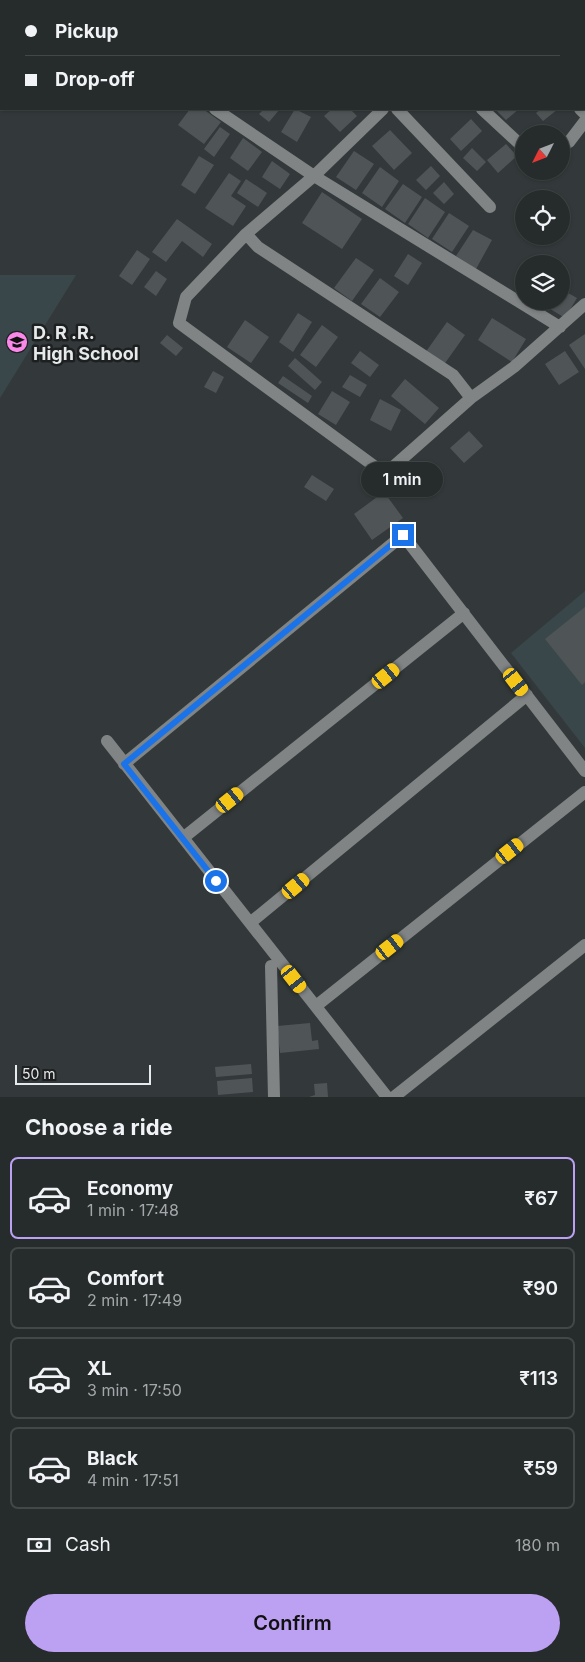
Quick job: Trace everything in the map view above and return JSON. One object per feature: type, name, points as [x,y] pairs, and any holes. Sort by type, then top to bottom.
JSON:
[{"type":"street","points":[[216,110],[314,176],[560,328]]},
{"type":"street","points":[[382,110],[314,176],[246,234],[186,297],[179,323],[385,474],[472,398],[514,367],[560,328],[585,304]]},
{"type":"street","points":[[398,110],[490,207]]},
{"type":"street","points":[[483,110],[515,140]]},
{"type":"street","points":[[570,141],[585,121]]},
{"type":"street","points":[[246,234],[258,247],[453,375],[472,398]]},
{"type":"street","points":[[124,764],[403,535],[585,771]]},
{"type":"street","points":[[183,838],[464,613]]},
{"type":"street","points":[[250,924],[527,695]]},
{"type":"street","points":[[107,741],[387,1097]]},
{"type":"street","points":[[316,1006],[585,792]]},
{"type":"street","points":[[394,1097],[585,945]]},
{"type":"street","points":[[271,966],[274,1097]]},
{"type":"shaded area","name":"D. R .R. High School","points":[[0,275],[76,275],[0,398]]},
{"type":"shaded area","points":[[585,591],[585,748],[511,653]]},
{"type":"building","points":[[189,110],[204,110],[221,122],[204,144],[178,125]]},
{"type":"building","points":[[263,110],[279,110],[269,122],[259,114]]},
{"type":"building","points":[[294,110],[311,117],[297,142],[281,132]]},
{"type":"building","points":[[331,110],[351,110],[357,116],[340,132],[324,116]]},
{"type":"building","points":[[496,110],[518,110],[506,120]]},
{"type":"building","points":[[540,110],[557,110],[543,121],[536,113]]},
{"type":"building","points":[[471,119],[482,131],[461,151],[450,139]]},
{"type":"building","points":[[220,127],[230,134],[214,157],[204,149]]},
{"type":"building","points":[[390,130],[412,153],[394,170],[372,146]]},
{"type":"building","points":[[243,138],[262,152],[248,171],[230,158]]},
{"type":"building","points":[[506,144],[515,154],[515,158],[498,173],[487,160]]},
{"type":"building","points":[[472,148],[486,162],[477,171],[463,158]]},
{"type":"building","points":[[354,151],[374,164],[356,190],[336,177]]},
{"type":"building","points":[[199,156],[214,165],[195,194],[181,185]]},
{"type":"building","points":[[272,161],[290,174],[280,189],[262,177]]},
{"type":"building","points":[[431,166],[440,176],[426,190],[416,180]]},
{"type":"building","points":[[380,167],[399,181],[382,207],[362,193]]},
{"type":"building","points":[[229,173],[241,181],[231,196],[246,206],[233,226],[205,208]]},
{"type":"building","points":[[246,179],[267,193],[258,207],[237,193]]},
{"type":"building","points":[[444,182],[454,194],[444,204],[433,193]]},
{"type":"building","points":[[403,184],[422,197],[405,223],[385,209]]},
{"type":"building","points":[[322,192],[362,219],[342,249],[302,223]]},
{"type":"building","points":[[425,198],[445,212],[428,238],[408,224]]},
{"type":"building","points":[[449,213],[469,226],[452,252],[432,239]]},
{"type":"building","points":[[177,219],[212,244],[203,257],[182,241],[166,262],[152,252]]},
{"type":"building","points":[[473,230],[492,240],[476,269],[456,256]]},
{"type":"building","points":[[137,250],[150,259],[132,285],[119,276]]},
{"type":"building","points":[[408,254],[422,263],[408,285],[394,276]]},
{"type":"building","points":[[356,258],[374,270],[352,301],[334,288]]},
{"type":"building","points":[[156,271],[167,279],[156,296],[144,287]]},
{"type":"building","points":[[380,278],[399,292],[380,317],[361,304]]},
{"type":"building","points":[[570,294],[577,298],[570,310]]},
{"type":"building","points":[[552,310],[570,310],[565,318]]},
{"type":"building","points":[[298,313],[312,322],[293,352],[279,342]]},
{"type":"building","points":[[492,318],[526,339],[512,362],[478,340]]},
{"type":"building","points":[[245,320],[269,337],[251,363],[227,347]]},
{"type":"building","points":[[447,322],[465,335],[443,366],[425,353]]},
{"type":"building","points":[[322,325],[338,337],[316,367],[300,355]]},
{"type":"building","points":[[585,334],[585,369],[569,345]]},
{"type":"building","points":[[167,335],[183,348],[176,356],[160,343]]},
{"type":"building","points":[[360,351],[379,365],[370,377],[351,363]]},
{"type":"building","points":[[565,351],[579,372],[559,385],[545,364]]},
{"type":"building","points":[[295,358],[322,382],[315,390],[288,366]]},
{"type":"building","points":[[213,371],[224,377],[216,393],[204,387]]},
{"type":"building","points":[[350,375],[367,385],[360,397],[342,387]]},
{"type":"building","points":[[283,376],[312,396],[308,403],[278,383]]},
{"type":"building","points":[[405,379],[439,408],[425,424],[391,396]]},
{"type":"building","points":[[332,391],[350,402],[336,425],[318,414]]},
{"type":"building","points":[[380,399],[401,410],[391,431],[370,420]]},
{"type":"building","points":[[469,431],[483,446],[464,463],[450,448]]},
{"type":"building","points":[[423,464],[439,487],[422,498],[407,476]]},
{"type":"building","points":[[312,475],[334,489],[326,501],[304,487]]},
{"type":"building","points":[[384,492],[403,518],[372,540],[354,514]]},
{"type":"building","points":[[585,607],[585,682],[582,685],[545,639]]},
{"type":"building","points":[[310,1023],[312,1041],[318,1040],[319,1049],[280,1053],[277,1026]]},
{"type":"building","points":[[251,1064],[252,1074],[216,1077],[215,1067]]},
{"type":"building","points":[[252,1078],[253,1092],[218,1095],[217,1081]]},
{"type":"building","points":[[327,1083],[328,1097],[309,1097],[315,1095],[314,1084]]},
{"type":"place","name":"D. R .R. High School","points":[[17,342]]},
{"type":"route","points":[[216,881],[124,764],[403,535]]}]
